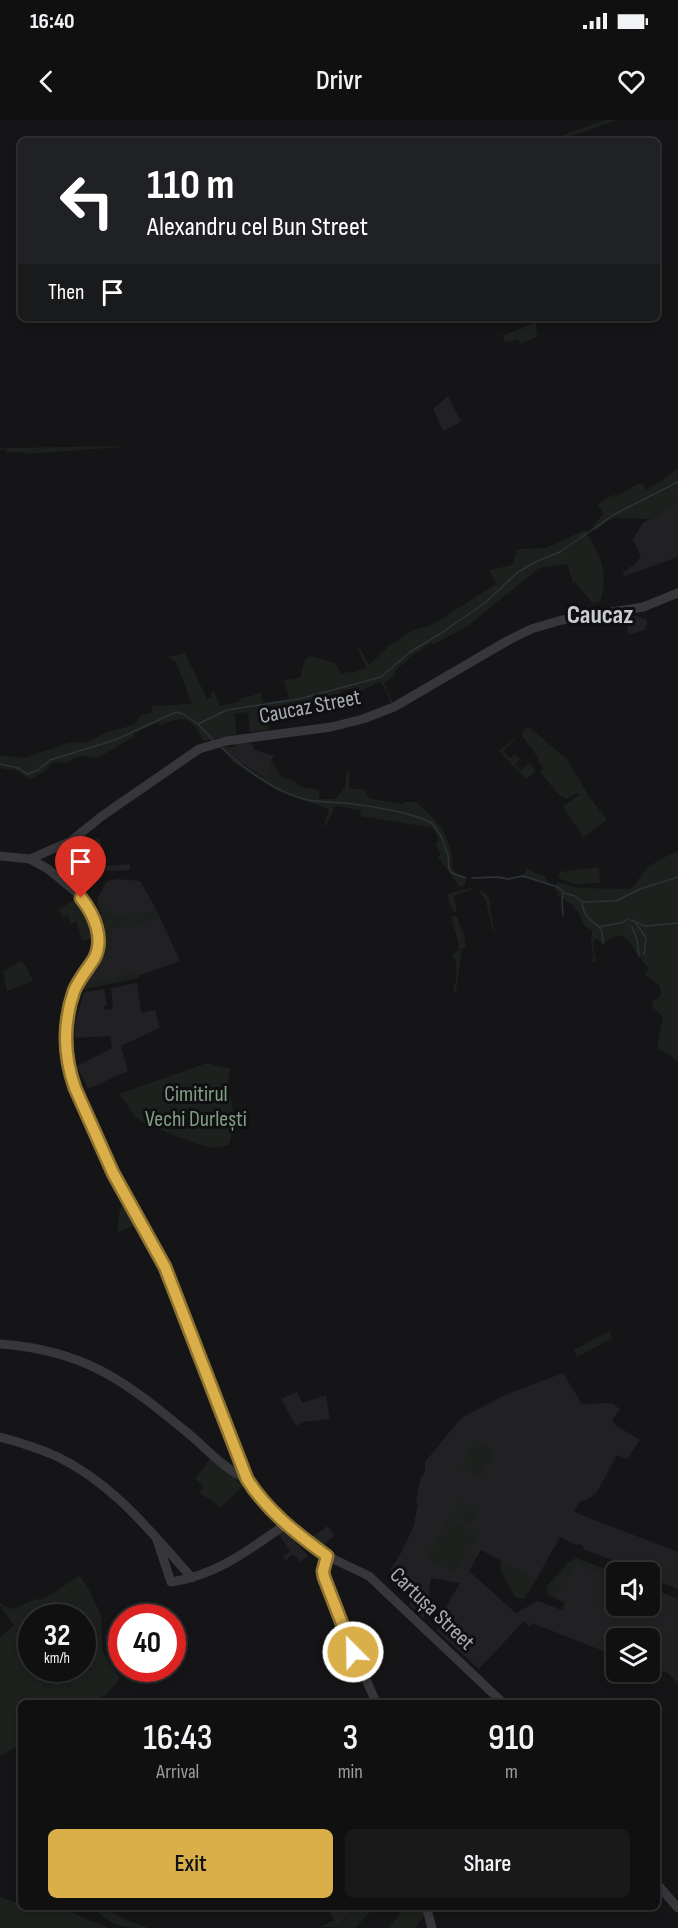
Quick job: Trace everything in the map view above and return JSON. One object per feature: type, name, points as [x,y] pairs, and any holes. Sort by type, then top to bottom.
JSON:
[{"type":"street","name":"Caucaz Street","points":[[30,860],[64,845],[187,756],[210,745],[331,727],[363,718],[394,706],[531,629],[562,620],[643,607],[678,593]]},
{"type":"street","points":[[48,868],[48,861],[52,855],[64,845]]},
{"type":"street","points":[[0,856],[30,860],[48,868],[76,892],[94,918],[98,936],[95,957],[78,982],[70,1007],[66,1037],[70,1073],[105,1156],[165,1267],[247,1479]]},
{"type":"street","points":[[0,1344],[63,1354],[103,1370],[164,1413],[233,1471],[247,1479]]},
{"type":"street","points":[[0,1437],[45,1451],[104,1486],[154,1533],[192,1578]]},
{"type":"street","name":"Cartușa Street","points":[[247,1479],[258,1495],[286,1524],[327,1556],[369,1576],[500,1700]]},
{"type":"street","points":[[154,1533],[171,1582],[192,1578],[229,1563],[286,1524]]},
{"type":"street","points":[[327,1556],[323,1571],[324,1577],[375,1700]]},
{"type":"street","points":[[660,1887],[678,1908]]},
{"type":"street","points":[[427,1910],[432,1928]]},
{"type":"shaded area","points":[[448,396],[461,422],[443,431],[433,409]]},
{"type":"shaded area","points":[[678,502],[678,557],[625,576],[622,573],[635,564],[641,556],[633,539],[643,523]]},
{"type":"shaded area","points":[[624,615],[646,619],[647,624],[644,630],[629,635]]},
{"type":"shaded area","points":[[247,742],[253,745],[254,750],[275,756],[271,760],[268,780],[237,760],[228,751],[227,746],[232,748],[237,743]]},
{"type":"shaded area","points":[[100,838],[105,866],[130,864],[130,870],[105,871],[104,866],[60,871],[60,856],[78,844]]},
{"type":"shaded area","points":[[118,879],[140,881],[180,961],[144,974],[82,987],[100,962],[103,953],[105,938],[98,897],[107,881]]},
{"type":"shaded area","points":[[137,983],[141,1013],[155,1010],[160,1028],[121,1046],[128,1071],[88,1089],[77,1066],[112,1048],[110,1036],[75,1038],[75,1023],[84,992],[104,989],[107,1005],[104,1006],[105,1010],[113,1009],[111,988]]},
{"type":"shaded area","points":[[563,1373],[582,1404],[612,1403],[620,1409],[612,1420],[615,1425],[640,1440],[627,1459],[617,1455],[597,1492],[587,1500],[580,1501],[574,1512],[678,1552],[678,1589],[660,1582],[660,1562],[617,1562],[583,1549],[583,1546],[560,1537],[536,1580],[481,1550],[469,1571],[516,1613],[538,1601],[562,1610],[565,1601],[554,1597],[576,1563],[606,1575],[606,1616],[660,1616],[660,1592],[678,1599],[678,1683],[668,1673],[660,1670],[660,1628],[606,1628],[606,1652],[532,1623],[530,1628],[524,1621],[479,1669],[436,1630],[446,1622],[444,1610],[460,1583],[431,1578],[429,1588],[431,1610],[423,1618],[409,1605],[411,1602],[408,1595],[409,1582],[390,1570],[413,1528],[425,1462],[461,1418],[505,1395]]},
{"type":"shaded area","points":[[297,1392],[302,1403],[326,1395],[330,1419],[303,1422],[296,1426],[281,1399]]},
{"type":"shaded area","points":[[328,1526],[334,1536],[322,1546],[311,1538]]},
{"type":"shaded area","points":[[283,1531],[308,1556],[300,1562],[293,1554],[286,1560],[283,1556],[290,1552],[278,1533]]},
{"type":"shaded area","points":[[328,1910],[353,1910],[338,1926]]},
{"type":"green space","points":[[605,120],[617,120],[566,138],[555,138]]},
{"type":"green space","points":[[536,323],[537,337],[520,344],[518,339],[505,343],[503,335]]},
{"type":"green space","points":[[122,446],[25,454],[25,452],[0,450],[0,448]]},
{"type":"green space","points":[[678,469],[678,502],[649,519],[612,518],[595,531],[593,526],[603,514],[598,504],[614,494],[616,497],[637,484],[642,484],[647,490]]},
{"type":"green space","points":[[585,530],[602,565],[604,583],[600,603],[597,601],[594,605],[575,582],[573,583],[567,564],[539,568],[469,625],[433,645],[431,643],[409,658],[395,671],[396,674],[384,683],[393,703],[391,704],[380,682],[360,691],[358,687],[297,704],[269,707],[269,730],[250,732],[248,712],[234,714],[237,734],[204,741],[195,727],[187,720],[182,719],[160,725],[158,722],[134,734],[135,736],[98,758],[79,756],[65,763],[57,762],[49,765],[50,768],[30,780],[18,771],[0,768],[0,755],[24,758],[68,743],[88,742],[107,732],[134,725],[140,716],[152,712],[151,706],[192,704],[176,662],[167,657],[185,653],[207,699],[212,697],[211,692],[214,691],[220,706],[261,693],[263,703],[289,699],[284,680],[300,678],[305,660],[309,656],[335,663],[342,674],[366,668],[358,649],[360,648],[369,665],[390,645],[413,630],[430,626],[496,584],[489,570],[512,565],[517,549],[546,548]]},
{"type":"green space","points":[[528,726],[566,757],[590,798],[607,820],[583,837],[563,806],[579,795],[577,793],[566,799],[558,794],[540,772],[543,768],[539,759],[521,734]]},
{"type":"green space","points":[[514,739],[503,751],[510,758],[515,754],[520,759],[515,764],[521,770],[529,763],[536,771],[526,779],[499,751]]},
{"type":"green space","points":[[227,746],[238,761],[268,780],[271,760],[282,777],[294,781],[300,787],[319,790],[319,799],[335,799],[345,787],[347,772],[350,770],[349,788],[366,790],[367,796],[371,799],[404,804],[405,802],[416,802],[443,830],[450,846],[452,867],[457,874],[466,876],[465,885],[451,890],[459,886],[438,857],[441,854],[435,845],[439,839],[433,828],[360,816],[361,810],[335,806],[324,826],[329,809],[278,791],[234,763],[221,748]]},
{"type":"green space","points":[[678,851],[678,1062],[657,1047],[663,1017],[652,1007],[654,999],[658,999],[661,994],[660,986],[645,974],[649,969],[630,942],[620,936],[615,936],[605,942],[605,946],[597,939],[594,940],[596,960],[594,963],[590,961],[594,958],[591,943],[592,930],[584,926],[575,907],[557,895],[558,891],[554,890],[557,882],[579,888],[629,889],[636,885],[653,864]]},
{"type":"green space","points":[[599,867],[600,883],[575,884],[558,878],[560,872]]},
{"type":"green space","points":[[526,868],[547,878],[546,884],[523,877],[509,880],[473,879],[473,877],[503,876],[508,879],[524,875]]},
{"type":"green space","points":[[470,888],[479,891],[472,889],[454,896],[457,913],[453,911],[448,894]]},
{"type":"green space","points":[[482,890],[489,898],[496,933],[493,931],[486,901],[479,891]]},
{"type":"green space","points":[[75,899],[90,922],[93,938],[82,941],[77,922],[70,924],[68,916],[62,918],[59,909]]},
{"type":"green space","points":[[97,899],[113,909],[113,913],[117,916],[157,911],[159,916],[134,926],[112,929],[111,945],[107,954],[103,953],[105,938]]},
{"type":"green space","points":[[451,916],[458,917],[465,943],[465,948],[462,948],[456,992],[453,991],[456,967],[452,954],[460,950]]},
{"type":"green space","points":[[21,961],[33,981],[7,991],[3,971]]},
{"type":"green space","points":[[139,971],[139,978],[81,990],[83,985]]},
{"type":"green space","name":"Cimitirul Vechi Durlești","points":[[207,1063],[230,1069],[228,1086],[235,1120],[229,1145],[213,1148],[197,1144],[145,1124],[134,1115],[119,1094]]},
{"type":"green space","points":[[125,1204],[138,1225],[117,1232],[120,1208]]},
{"type":"green space","points":[[609,1331],[612,1338],[577,1357],[574,1350]]},
{"type":"green space","points":[[475,1439],[495,1450],[480,1479],[460,1467]]},
{"type":"green space","points":[[212,1457],[243,1486],[221,1507],[198,1492],[204,1487],[195,1479]]},
{"type":"green space","points":[[460,1501],[478,1512],[470,1525],[452,1515]]},
{"type":"green space","points":[[449,1518],[478,1534],[455,1574],[426,1557]]},
{"type":"green space","points":[[576,1558],[606,1569],[606,1575],[576,1563],[554,1597],[565,1601],[564,1603],[547,1594],[546,1587],[569,1562]]},
{"type":"green space","points":[[501,1561],[536,1580],[524,1599],[515,1597],[501,1571]]},
{"type":"green space","points":[[79,1575],[96,1604],[24,1604],[35,1599],[40,1600],[57,1591]]},
{"type":"green space","points":[[0,1602],[13,1609],[18,1607],[18,1682],[96,1682],[96,1605],[101,1615],[103,1653],[108,1660],[108,1682],[117,1682],[107,1694],[96,1700],[18,1700],[18,1746],[0,1756],[0,1637],[14,1625],[0,1606]]},
{"type":"green space","points":[[0,1897],[18,1903],[18,1910],[66,1910],[108,1928],[0,1928]]},
{"type":"green space","points":[[96,1910],[109,1910],[147,1928],[117,1925]]},
{"type":"green space","points":[[353,1910],[371,1910],[356,1928],[320,1927],[334,1920],[339,1926]]},
{"type":"green space","points":[[403,1910],[423,1910],[425,1915],[415,1928],[388,1928]]},
{"type":"waterway","points":[[0,764],[18,768],[27,774],[38,770],[50,760],[115,740],[176,712],[198,724],[227,710],[299,699],[381,677],[410,652],[486,602],[517,573],[533,563],[560,552],[615,514],[678,482]]},
{"type":"waterway","points":[[198,724],[213,740]]},
{"type":"waterway","points":[[221,747],[261,779],[296,797],[390,810],[432,823],[441,836],[448,855],[449,869],[452,873],[465,878]]},
{"type":"waterway","points":[[472,878],[507,879],[523,876],[558,887],[564,893],[575,896],[582,902],[616,901],[640,889],[678,877]]},
{"type":"waterway","points":[[563,894],[563,916]]},
{"type":"waterway","points":[[582,902],[587,916],[599,927],[624,922],[628,919]]},
{"type":"waterway","points":[[631,920],[645,926],[678,923]]},
{"type":"waterway","points":[[636,923],[646,938],[644,954]]},
{"type":"waterway","points":[[599,927],[603,943]]},
{"type":"waterway","points":[[632,927],[637,939],[639,956]]},
{"type":"district","name":"Caucaz","points":[[600,615]]},
{"type":"route","points":[[81,898],[94,918],[98,941],[95,957],[82,975],[73,994],[68,1016],[67,1056],[75,1088],[113,1173],[165,1267],[247,1479],[258,1495],[286,1524],[327,1556],[323,1571],[324,1577],[353,1652]]}]
